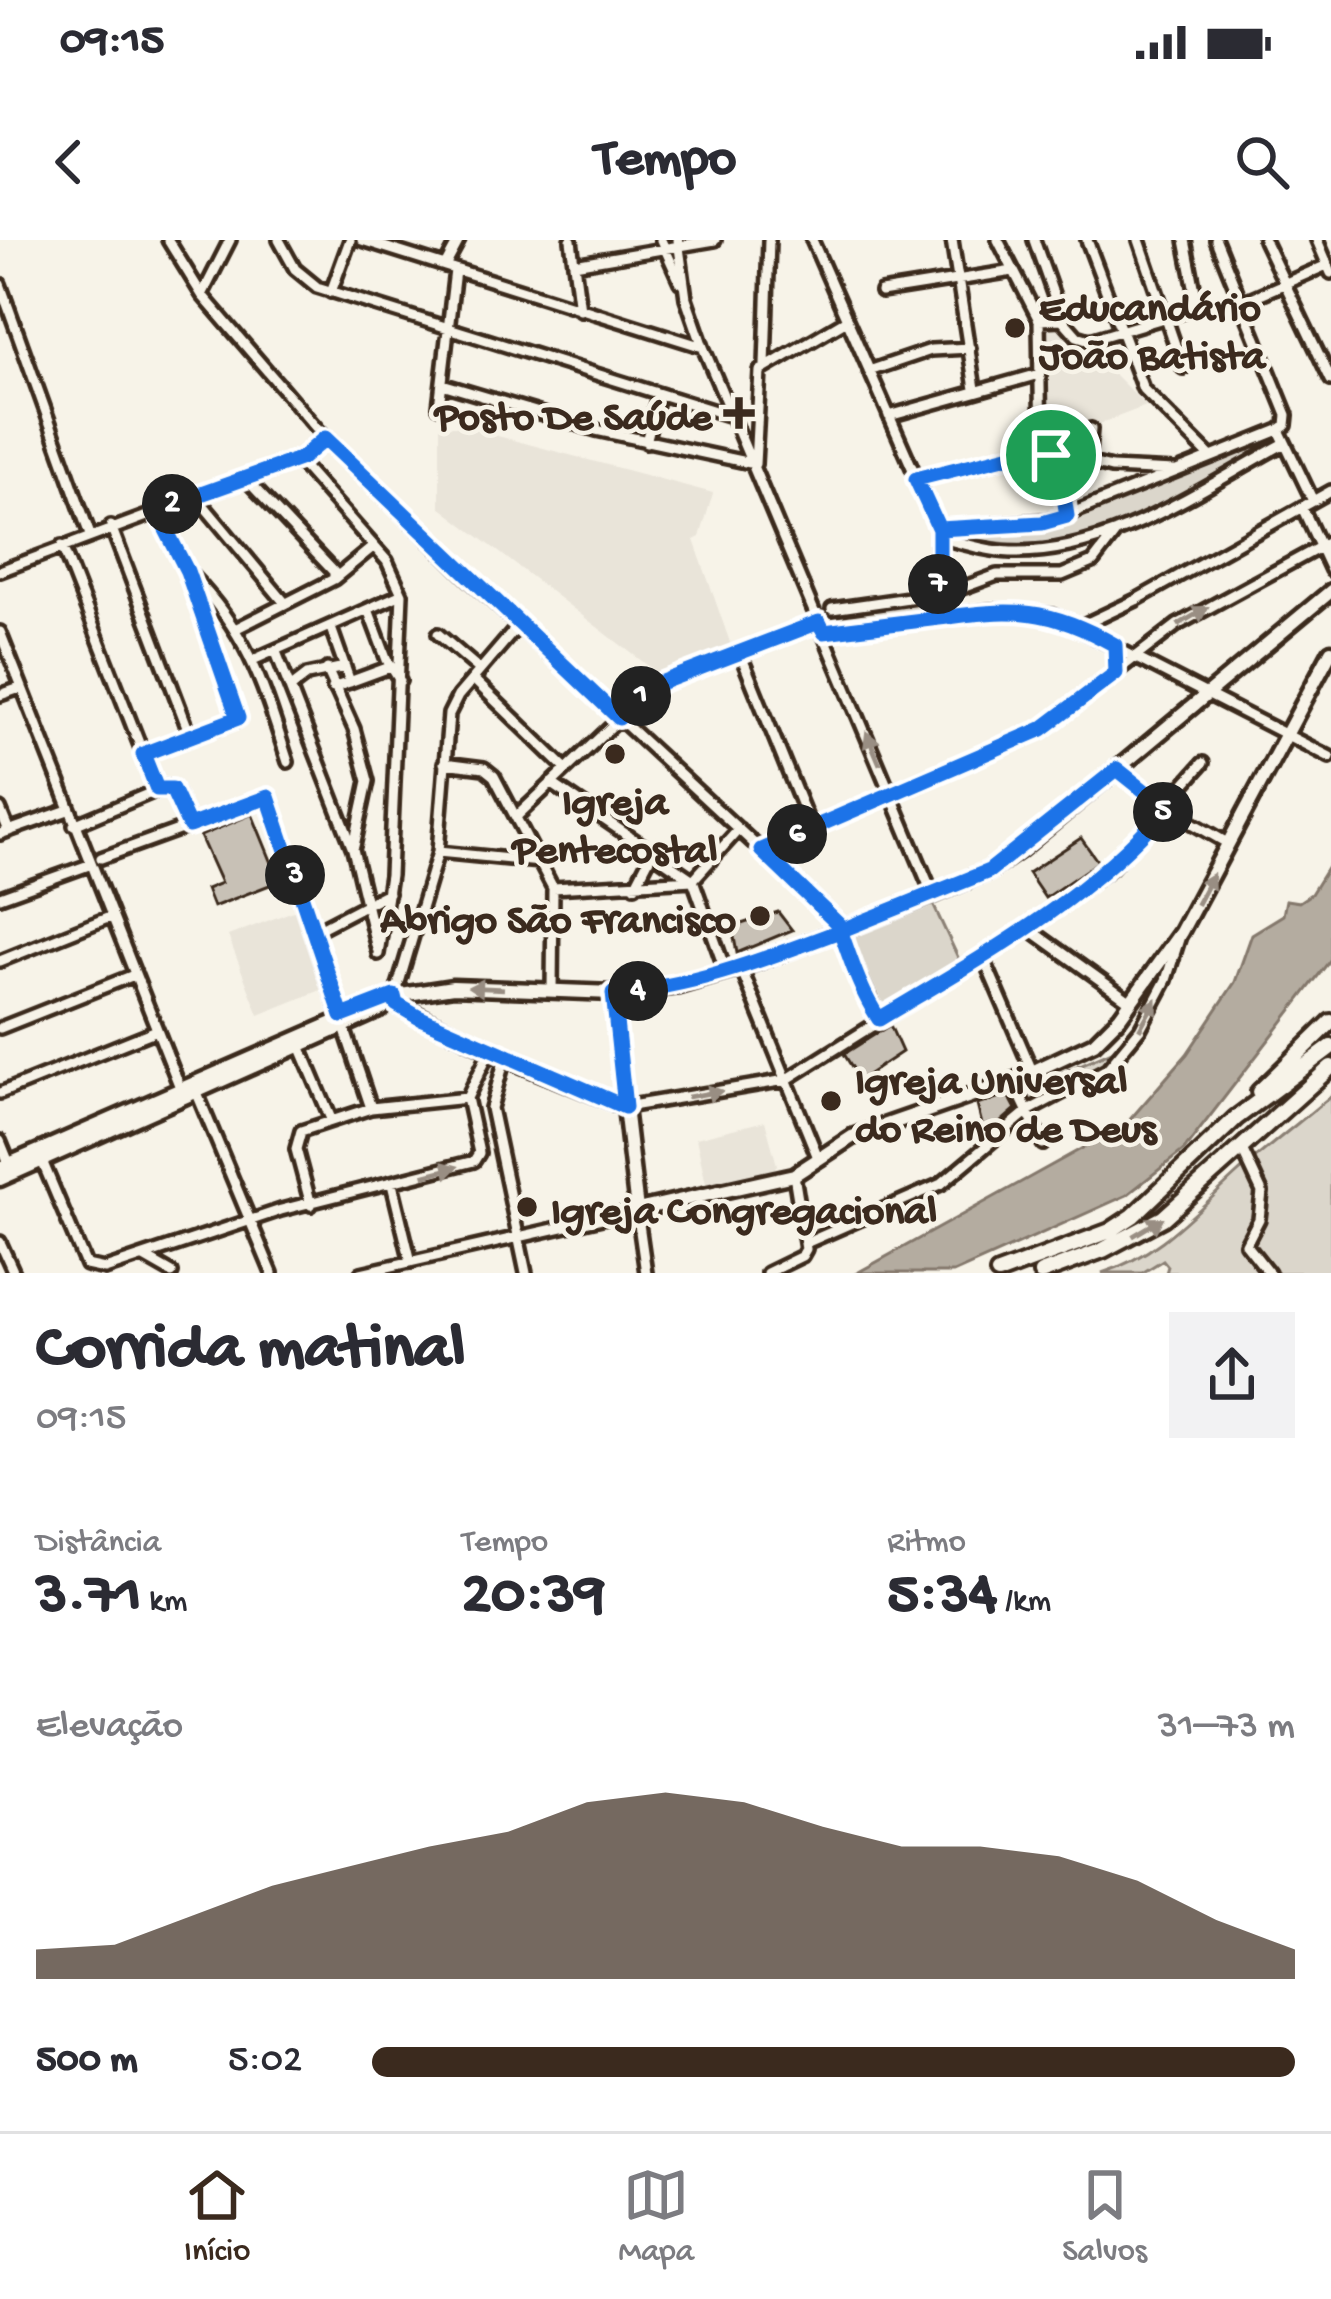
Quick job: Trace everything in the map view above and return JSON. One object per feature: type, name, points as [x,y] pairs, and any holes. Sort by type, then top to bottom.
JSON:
[{"type":"highway","points":[[998,1273],[1110,1231],[1132,1216],[1331,1022]]},
{"type":"highway","points":[[1236,1118],[1331,1048]]},
{"type":"highway","points":[[1040,1273],[1141,1233],[1204,1186],[1331,1067]]},
{"type":"main road","points":[[6,1171],[399,998],[453,986],[613,993],[680,986],[933,895],[1006,860],[1331,591]]},
{"type":"main road","points":[[399,998],[505,1058],[625,1107],[637,1210],[794,1175],[842,1142],[1034,1073],[1094,1042],[1131,1002],[1181,932],[1331,651]]},
{"type":"street","points":[[168,240],[202,295],[325,438],[842,930],[850,964],[879,1019]]},
{"type":"street","points":[[202,295],[230,240]]},
{"type":"street","points":[[279,240],[305,279],[331,292],[731,416]]},
{"type":"street","points":[[331,292],[350,240]]},
{"type":"street","points":[[362,240],[703,346]]},
{"type":"street","points":[[404,253],[410,240]]},
{"type":"street","points":[[440,406],[450,268],[459,240]]},
{"type":"street","points":[[571,240],[580,310]]},
{"type":"street","points":[[574,264],[663,244],[715,240]]},
{"type":"street","points":[[765,366],[770,240]]},
{"type":"street","points":[[812,240],[939,533],[939,618]]},
{"type":"street","points":[[952,240],[975,389]]},
{"type":"street","points":[[998,240],[1039,320],[1041,450]]},
{"type":"street","points":[[1034,240],[1062,319],[1082,340],[1121,333],[1196,302],[1185,240]]},
{"type":"street","points":[[1087,240],[1150,398],[1209,455]]},
{"type":"street","points":[[1139,240],[1183,368]]},
{"type":"street","points":[[939,533],[1042,523],[1067,516],[1286,425],[1287,415],[1216,240]]},
{"type":"street","points":[[1264,240],[1331,380]]},
{"type":"street","points":[[1240,303],[1329,269],[1317,240]]},
{"type":"street","points":[[679,243],[686,298]]},
{"type":"street","points":[[663,244],[933,895]]},
{"type":"street","points":[[881,292],[1012,271]]},
{"type":"street","points":[[0,284],[90,535]]},
{"type":"street","points":[[1039,320],[1062,319]]},
{"type":"street","points":[[755,464],[760,371],[845,321]]},
{"type":"street","points":[[868,371],[931,350],[970,348]]},
{"type":"street","points":[[889,416],[1039,374]]},
{"type":"street","points":[[442,384],[646,442],[755,464]]},
{"type":"street","points":[[646,442],[658,396]]},
{"type":"street","points":[[1088,464],[1091,429]]},
{"type":"street","points":[[1279,430],[1326,543],[1331,570]]},
{"type":"street","points":[[0,571],[297,459],[325,438]]},
{"type":"street","points":[[939,533],[1015,552],[1070,546],[1116,532],[1285,442]]},
{"type":"street","points":[[916,479],[1041,450],[1088,464],[1178,471]]},
{"type":"street","points":[[1058,458],[1067,516]]},
{"type":"street","points":[[276,652],[353,849],[378,954],[388,892],[402,594],[395,574],[374,546],[297,459]]},
{"type":"street","points":[[244,478],[334,572],[334,579]]},
{"type":"street","points":[[1079,627],[1331,491]]},
{"type":"street","points":[[195,495],[286,603]]},
{"type":"street","points":[[143,754],[238,718],[187,571],[156,510]]},
{"type":"street","points":[[111,526],[191,737]]},
{"type":"street","points":[[832,609],[938,594],[987,576],[1074,571],[1104,552],[1116,532]]},
{"type":"street","points":[[761,850],[1042,729],[1178,625],[1326,543]]},
{"type":"street","points":[[62,546],[157,789]]},
{"type":"street","points":[[237,628],[334,579],[374,546]]},
{"type":"street","points":[[187,571],[237,628],[254,660],[288,762]]},
{"type":"street","points":[[254,660],[402,594]]},
{"type":"street","points":[[516,817],[655,685],[821,627],[1033,610],[1079,627],[1330,757]]},
{"type":"street","points":[[369,612],[390,667],[400,680]]},
{"type":"street","points":[[399,998],[438,852],[447,724],[458,695],[518,626]]},
{"type":"street","points":[[332,628],[350,682]]},
{"type":"street","points":[[0,633],[157,1030],[272,1273]]},
{"type":"street","points":[[438,634],[566,769]]},
{"type":"street","points":[[1115,645],[1116,673]]},
{"type":"street","points":[[740,652],[811,828]]},
{"type":"street","points":[[290,688],[307,675],[345,667]]},
{"type":"street","points":[[333,688],[390,667]]},
{"type":"street","points":[[327,669],[354,729],[368,781],[353,849]]},
{"type":"street","points":[[0,695],[20,688]]},
{"type":"street","points":[[275,722],[298,714]]},
{"type":"street","points":[[445,763],[488,771],[553,888],[552,991]]},
{"type":"street","points":[[613,993],[625,1107],[786,1080],[1028,928],[1126,855],[1202,763]]},
{"type":"street","points":[[1117,769],[1166,808],[1228,844]]},
{"type":"street","points":[[551,783],[693,880],[819,1160]]},
{"type":"street","points":[[74,825],[157,789],[172,789],[189,826]]},
{"type":"street","points":[[101,858],[268,797],[371,1108]]},
{"type":"street","points":[[0,809],[4,833],[68,810]]},
{"type":"street","points":[[553,888],[693,880],[739,829]]},
{"type":"street","points":[[635,886],[653,850]]},
{"type":"street","points":[[438,852],[540,862]]},
{"type":"street","points":[[0,897],[89,865]]},
{"type":"street","points":[[313,932],[388,892]]},
{"type":"street","points":[[0,961],[110,917]]},
{"type":"street","points":[[1028,928],[1131,1002]]},
{"type":"street","points":[[806,1243],[941,1184],[1028,1111],[1120,1058],[1166,980],[1181,932]]},
{"type":"street","points":[[983,956],[1034,1073]]},
{"type":"street","points":[[0,1028],[134,975]]},
{"type":"street","points":[[0,1093],[157,1030]]},
{"type":"street","points":[[298,1041],[331,1119]]},
{"type":"street","points":[[40,1156],[89,1268],[144,1257],[250,1220],[468,1164],[479,1153],[467,1098],[490,1050]]},
{"type":"street","points":[[505,1058],[490,1108],[526,1273]]},
{"type":"street","points":[[1013,1081],[1043,1144]]},
{"type":"street","points":[[310,1205],[296,1142],[301,1131],[371,1108],[467,1098]]},
{"type":"street","points":[[0,1141],[6,1171]]},
{"type":"street","points":[[1242,1149],[1262,1192],[1259,1219],[1246,1244],[1269,1273]]},
{"type":"street","points":[[767,1273],[802,1256],[806,1243],[794,1175]]},
{"type":"street","points":[[392,1184],[411,1262]]},
{"type":"street","points":[[361,1273],[637,1210],[645,1273]]},
{"type":"street","points":[[0,1242],[14,1273]]},
{"type":"street","points":[[144,1257],[172,1273]]},
{"type":"shaded area","points":[[1043,326],[1056,326],[1091,351],[1146,406],[1099,424],[1044,424]]},
{"type":"shaded area","points":[[440,426],[460,426],[713,493],[700,537],[694,540],[733,651],[667,675],[648,677],[651,668],[440,507]]},
{"type":"shaded area","points":[[1247,444],[1252,455],[1106,530],[1032,544],[945,533],[1074,520]]},
{"type":"shaded area","points":[[932,598],[934,616],[825,628],[820,613]]},
{"type":"shaded area","points":[[1331,862],[1331,959],[1184,1150],[1127,1195],[953,1273],[857,1273],[1126,1124],[1187,1054],[1235,982],[1252,934],[1283,915],[1286,900],[1299,902],[1311,894]]},
{"type":"shaded area","points":[[931,900],[962,966],[879,1014],[845,935]]},
{"type":"shaded area","points":[[296,910],[326,988],[259,1015],[228,936]]},
{"type":"shaded area","points":[[1112,1051],[1118,1062],[1030,1108],[1020,1091]]},
{"type":"shaded area","points":[[1331,1096],[1331,1273],[1166,1273],[1163,1260],[1142,1273],[1102,1273],[1159,1244]]},
{"type":"shaded area","points":[[765,1121],[777,1165],[773,1170],[706,1184],[696,1138]]},
{"type":"building","points":[[252,814],[272,863],[279,861],[285,879],[213,907],[206,889],[221,883],[200,836]]},
{"type":"building","points":[[1081,838],[1098,862],[1045,898],[1028,873]]},
{"type":"building","points":[[778,912],[792,930],[737,953],[732,927]]},
{"type":"building","points":[[890,1025],[902,1052],[860,1080],[844,1054]]},
{"type":"building","points":[[1008,1094],[1016,1109],[985,1136],[977,1105]]},
{"type":"place","name":"Educandário João Batista","points":[[1015,328]]},
{"type":"place","name":"Posto De Saúde","points":[[739,413]]},
{"type":"place","name":"Igreja Pentecostal","points":[[615,754]]},
{"type":"place","name":"Abrigo São Francisco","points":[[760,916]]},
{"type":"place","name":"Igreja Universal do Reino de Deus","points":[[831,1101]]},
{"type":"place","name":"Igreja Congregacional","points":[[527,1207]]},
{"type":"route","points":[[1051,455],[1041,450],[1024,452],[916,479],[939,529],[939,618],[824,632],[819,622],[655,685],[619,718],[325,438],[302,458],[156,510],[187,571],[238,718],[143,754],[157,789],[172,789],[189,826],[268,797],[342,1016],[394,996],[396,1004],[418,1017],[625,1107],[613,993],[680,986],[741,968],[837,932],[842,930],[933,895],[989,871],[1117,769],[1166,808],[1111,868],[1028,928],[879,1019],[850,964],[842,930],[838,924],[761,850],[1042,729],[1116,673],[1115,645],[1052,615],[1016,609],[939,618],[938,594],[939,529],[1042,523],[1067,516],[1058,458],[1051,455]]}]
